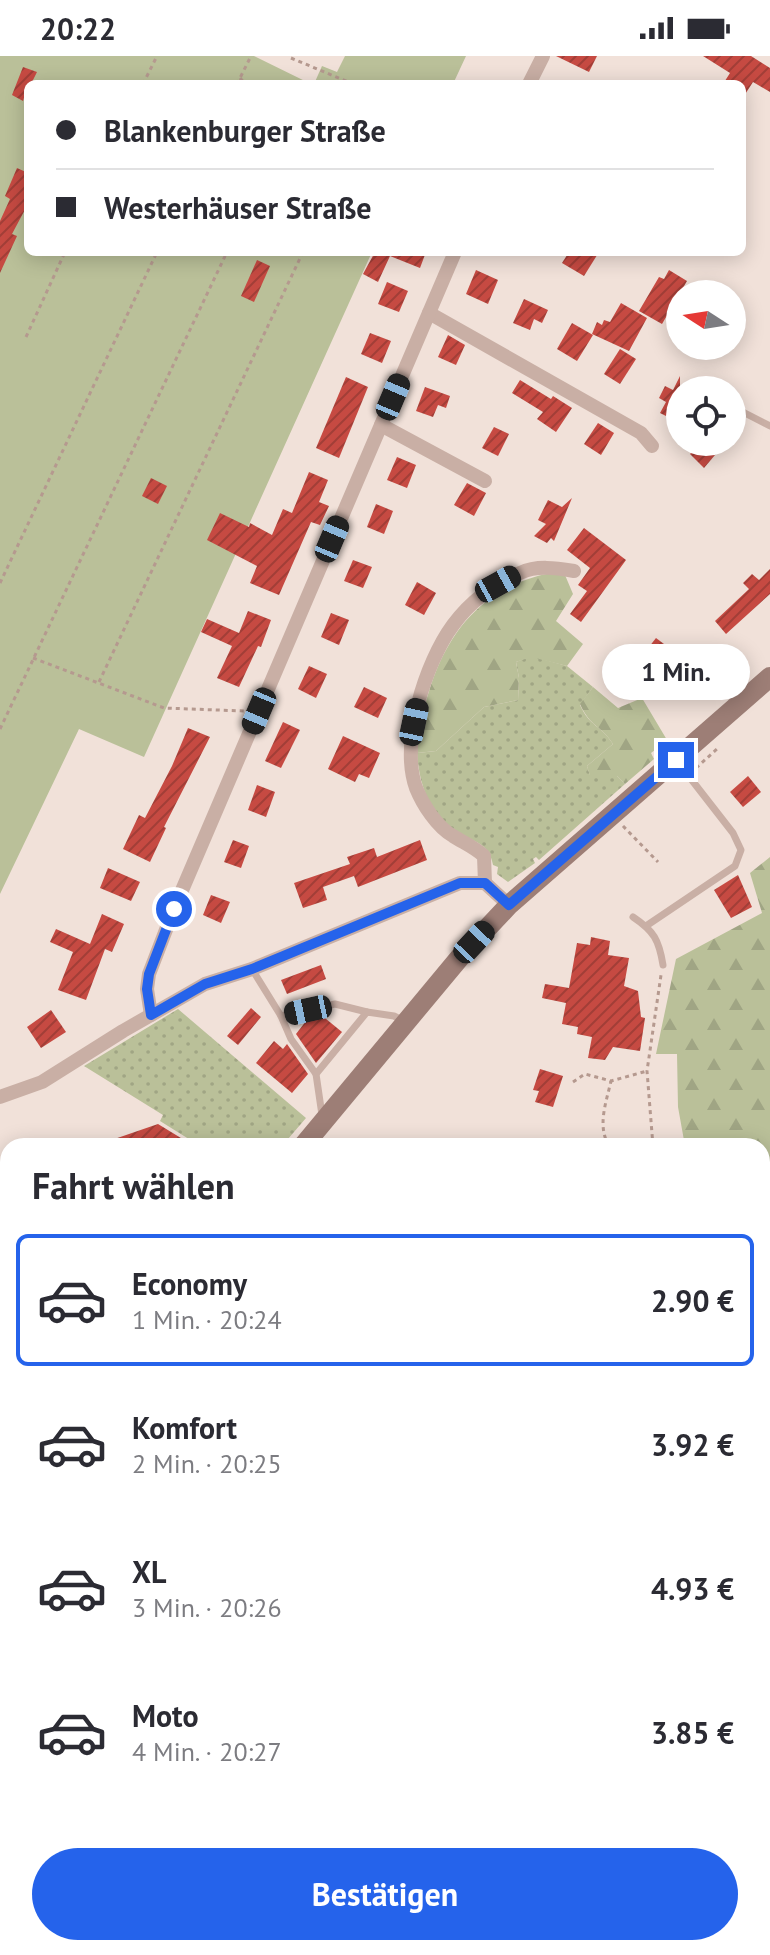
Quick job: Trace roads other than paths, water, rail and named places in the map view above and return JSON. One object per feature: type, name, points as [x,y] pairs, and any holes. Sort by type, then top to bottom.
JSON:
[{"type":"main road","points":[[310,1138],[461,956],[509,905],[770,677]]},
{"type":"street","points":[[531,80],[543,56]]},
{"type":"street","points":[[151,1015],[147,989],[155,956],[453,256]]},
{"type":"street","points":[[429,313],[641,433],[652,446]]},
{"type":"street","points":[[381,425],[485,481]]},
{"type":"street","points":[[485,883],[484,856],[473,846],[450,835],[429,813],[416,788],[411,766],[411,744],[418,703],[445,638],[476,600],[522,571],[551,567],[574,571]]},
{"type":"street","points":[[0,1097],[42,1082],[205,984],[252,969],[460,883],[485,883],[509,905]]},
{"type":"lane","points":[[746,414],[770,426]]},
{"type":"lane","points":[[646,926],[735,866],[741,850],[733,833],[676,760]]},
{"type":"lane","points":[[633,917],[646,926],[660,943],[663,965]]},
{"type":"lane","points":[[252,969],[281,1016],[291,1039],[316,1074],[323,1123]]},
{"type":"lane","points":[[281,1016],[335,1004],[394,1016],[406,1022]]},
{"type":"lane","points":[[316,1074],[367,1012]]}]
